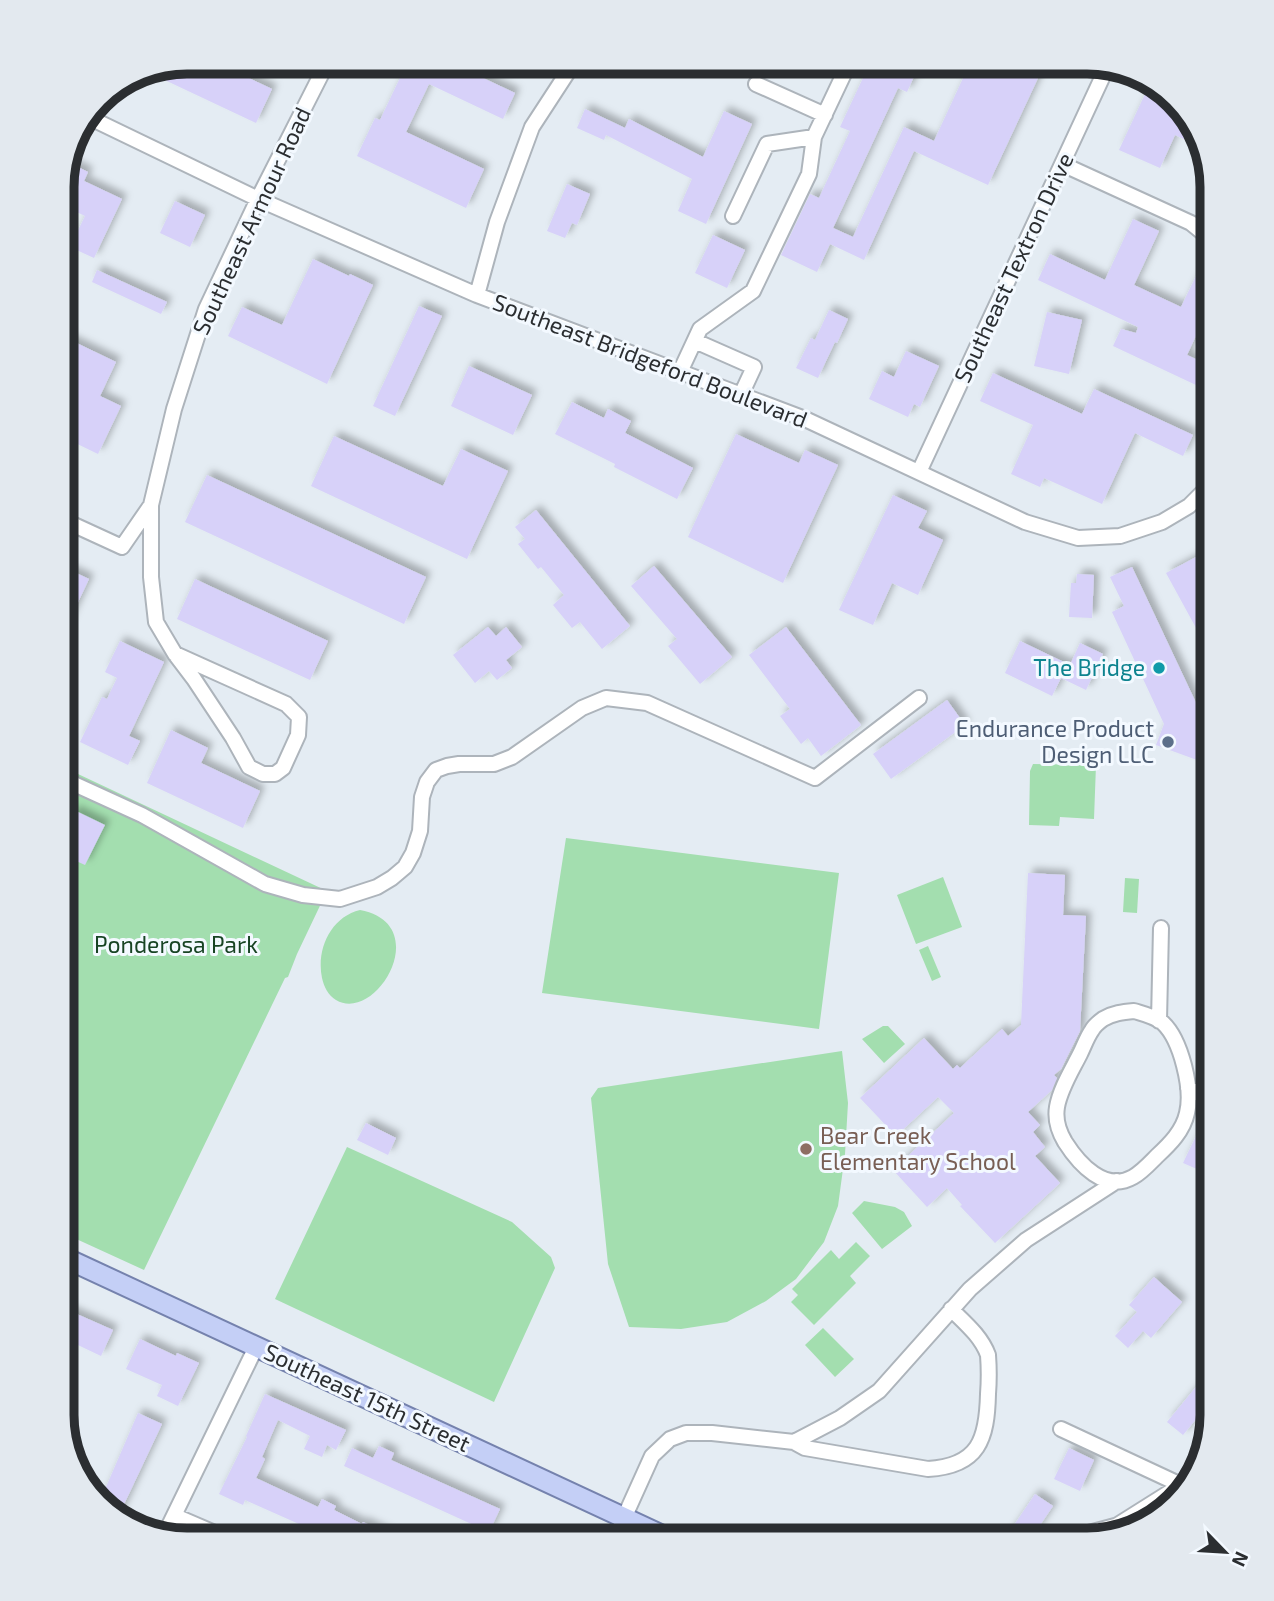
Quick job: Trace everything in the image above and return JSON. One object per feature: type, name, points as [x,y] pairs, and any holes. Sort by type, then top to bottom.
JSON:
[{"type":"main road","name":"Southeast 15th Street","points":[[74,1262],[646,1528]]},
{"type":"street","name":"Southeast Armour Road","points":[[151,505],[174,409],[206,309],[321,74]]},
{"type":"street","points":[[477,295],[497,222],[532,127],[567,74]]},
{"type":"street","points":[[680,372],[701,329],[753,291],[809,174],[814,137],[844,74]]},
{"type":"street","name":"Southeast Textron Drive","points":[[919,472],[1103,75]]},
{"type":"street","points":[[756,84],[825,115]]},
{"type":"street","name":"Southeast Bridgeford Boulevard","points":[[95,120],[258,199],[477,295],[805,419],[1025,522],[1078,538],[1120,536],[1162,522],[1189,506],[1200,495]]},
{"type":"street","points":[[733,216],[766,144],[814,137]]},
{"type":"street","points":[[1062,164],[1191,223],[1200,230]]},
{"type":"street","points":[[695,341],[754,367],[741,395]]},
{"type":"street","points":[[74,525],[122,547],[151,505]]},
{"type":"street","points":[[151,505],[151,577],[156,622],[175,654],[249,766],[263,774],[275,774],[283,768],[298,735],[299,717],[286,704],[175,654]]},
{"type":"street","points":[[74,784],[142,815],[265,884],[303,895],[340,899],[377,887],[405,867],[420,831],[422,797],[426,782],[436,770],[459,764],[494,764],[512,757],[582,708],[606,698],[647,703],[815,778],[919,698]]},
{"type":"street","points":[[1159,1021],[1161,928]]},
{"type":"street","points":[[1119,1012],[1149,1014],[1172,1034],[1188,1088],[1187,1112],[1180,1130],[1170,1144],[1135,1176],[1124,1181],[1100,1179],[1090,1172],[1060,1134],[1057,1107],[1060,1094],[1093,1028],[1104,1018],[1119,1012]]},
{"type":"street","points":[[1188,1088],[1200,1093]]},
{"type":"street","points":[[794,1442],[840,1419],[879,1391],[970,1289],[1026,1240],[1117,1181]]},
{"type":"street","points":[[620,1528],[652,1456],[670,1439],[686,1433],[712,1433],[794,1442],[805,1448],[928,1469],[945,1468],[961,1462],[974,1451],[983,1436],[987,1420],[988,1355],[979,1337],[951,1309]]},
{"type":"street","points":[[169,1527],[256,1347]]},
{"type":"street","points":[[1061,1429],[1177,1483]]},
{"type":"street","points":[[1123,1522],[1167,1494]]},
{"type":"street","points":[[174,1516],[203,1528]]},
{"type":"green space","points":[[1033,764],[1096,765],[1094,819],[1060,817],[1059,826],[1029,825],[1030,771]]},
{"type":"green space","name":"Ponderosa Park","points":[[74,772],[327,891],[288,977],[285,978],[144,1270],[74,1238]]},
{"type":"green space","points":[[566,838],[839,873],[819,1029],[542,993]]},
{"type":"green space","points":[[943,877],[962,927],[916,944],[897,895]]},
{"type":"green space","points":[[1125,878],[1139,879],[1137,913],[1123,912]]},
{"type":"green space","points":[[360,910],[382,919],[394,933],[396,951],[391,969],[381,986],[367,998],[352,1004],[336,1000],[327,990],[322,978],[321,956],[334,927],[350,914]]},
{"type":"green space","points":[[928,946],[941,977],[932,981],[919,950]]},
{"type":"green space","points":[[883,1026],[888,1026],[905,1044],[884,1063],[862,1039]]},
{"type":"green space","points":[[842,1051],[848,1103],[838,1206],[824,1242],[796,1279],[766,1301],[727,1322],[681,1329],[629,1327],[608,1264],[591,1098],[598,1088]]},
{"type":"green space","points":[[347,1147],[512,1222],[551,1257],[555,1268],[494,1402],[275,1299]]},
{"type":"green space","points":[[864,1201],[895,1207],[904,1212],[912,1226],[882,1249],[852,1213]]},
{"type":"green space","points":[[856,1242],[870,1256],[850,1276],[856,1283],[814,1325],[791,1302],[798,1295],[792,1289],[831,1250],[839,1259]]},
{"type":"green space","points":[[823,1328],[854,1359],[835,1377],[805,1345]]},
{"type":"building","points":[[186,74],[240,74],[272,89],[256,123],[159,77]]},
{"type":"building","points":[[402,74],[475,74],[515,93],[503,119],[429,84],[406,132],[484,169],[466,208],[357,156],[375,118],[380,120]]},
{"type":"building","points":[[865,74],[915,74],[907,92],[898,88],[833,228],[853,237],[904,127],[934,141],[965,74],[1040,74],[988,185],[914,151],[864,260],[830,244],[817,272],[781,255],[810,194],[819,198],[850,131],[840,127]]},
{"type":"building","points":[[1146,92],[1167,107],[1182,124],[1192,143],[1175,135],[1160,168],[1119,150]]},
{"type":"building","points":[[585,109],[625,128],[629,119],[703,157],[724,111],[752,124],[706,224],[678,211],[692,179],[606,135],[604,140],[577,128]]},
{"type":"building","points":[[76,166],[88,172],[84,181],[122,199],[94,258],[74,249],[74,239],[85,216],[74,211]]},
{"type":"building","points":[[567,184],[590,194],[577,225],[572,223],[565,238],[547,231]]},
{"type":"building","points":[[175,201],[205,215],[190,247],[160,233]]},
{"type":"building","points":[[1133,219],[1159,231],[1134,285],[1181,307],[1196,276],[1200,278],[1200,327],[1187,355],[1200,361],[1200,387],[1113,346],[1121,329],[1136,333],[1138,327],[1038,280],[1050,254],[1105,280]]},
{"type":"building","points":[[713,235],[745,250],[727,288],[695,273]]},
{"type":"building","points":[[313,259],[373,285],[327,384],[228,336],[242,307],[282,325]]},
{"type":"building","points":[[97,270],[167,302],[161,314],[92,282]]},
{"type":"building","points":[[419,306],[442,316],[395,416],[373,406]]},
{"type":"building","points":[[829,310],[848,319],[818,378],[796,368],[811,338],[815,340]]},
{"type":"building","points":[[1047,312],[1082,320],[1069,374],[1034,366]]},
{"type":"building","points":[[74,342],[116,362],[100,396],[121,406],[98,454],[74,442]]},
{"type":"building","points":[[906,351],[939,366],[920,407],[914,404],[908,417],[869,399],[882,371],[894,377]]},
{"type":"building","points":[[469,366],[532,395],[513,435],[451,406]]},
{"type":"building","points":[[993,373],[1082,414],[1094,389],[1193,435],[1183,456],[1135,433],[1102,504],[1044,478],[1040,487],[1011,474],[1033,425],[980,401]]},
{"type":"building","points":[[572,402],[604,418],[608,409],[631,421],[625,433],[693,468],[677,499],[555,434]]},
{"type":"building","points":[[736,434],[799,463],[805,450],[838,465],[783,583],[688,537]]},
{"type":"building","points":[[334,436],[443,486],[461,449],[508,471],[467,559],[311,486]]},
{"type":"building","points":[[207,475],[426,577],[404,624],[185,522]]},
{"type":"building","points":[[893,495],[927,511],[918,528],[943,540],[918,595],[892,583],[873,625],[839,610]]},
{"type":"building","points":[[536,510],[630,626],[602,649],[580,622],[572,628],[553,605],[564,595],[518,544],[525,539],[515,527]]},
{"type":"building","points":[[1200,555],[1200,635],[1166,573]]},
{"type":"building","points":[[654,566],[732,657],[700,684],[668,646],[677,639],[631,586]]},
{"type":"building","name":"The Bridge","points":[[1132,567],[1200,711],[1200,753],[1197,760],[1156,745],[1164,724],[1112,612],[1124,606],[1110,577]]},
{"type":"building","points":[[74,572],[89,579],[74,611]]},
{"type":"building","points":[[1077,574],[1094,575],[1092,618],[1069,617],[1071,583],[1076,583]]},
{"type":"building","points":[[195,579],[328,641],[310,680],[177,619]]},
{"type":"building","points":[[488,627],[496,636],[506,627],[522,647],[506,660],[512,668],[497,680],[489,671],[475,683],[453,655]]},
{"type":"building","points":[[786,627],[861,725],[821,756],[808,738],[801,744],[780,716],[790,709],[749,655]]},
{"type":"building","points":[[120,641],[164,662],[129,736],[140,741],[128,765],[80,742],[102,697],[107,699],[117,678],[105,672]]},
{"type":"building","points":[[1020,641],[1070,665],[1080,643],[1103,654],[1086,690],[1061,678],[1052,696],[1005,673]]},
{"type":"building","points":[[947,700],[965,725],[891,779],[873,754]]},
{"type":"building","points":[[171,730],[208,748],[201,763],[260,791],[243,828],[147,783]]},
{"type":"building","points":[[74,810],[105,825],[85,865],[74,860]]},
{"type":"building","points":[[1028,873],[1065,875],[1063,915],[1086,916],[1080,1031],[1061,1069],[1054,1075],[1057,1078],[1052,1090],[1028,1112],[1040,1125],[1033,1132],[1045,1147],[1035,1156],[1060,1183],[995,1243],[947,1188],[927,1207],[893,1170],[954,1113],[938,1097],[896,1136],[860,1098],[924,1038],[953,1069],[957,1065],[960,1068],[1002,1029],[1008,1036],[1021,1025]]},
{"type":"building","points":[[366,1123],[396,1138],[388,1155],[357,1140]]},
{"type":"building","points":[[1199,1130],[1200,1130],[1200,1170],[1183,1163]]},
{"type":"building","points":[[1154,1277],[1182,1302],[1151,1338],[1143,1331],[1128,1348],[1115,1336],[1137,1312],[1129,1305]]},
{"type":"building","points":[[74,1313],[113,1330],[101,1356],[74,1343]]},
{"type":"building","points":[[140,1339],[176,1356],[177,1353],[199,1363],[178,1406],[157,1396],[162,1385],[126,1369]]},
{"type":"building","points":[[1196,1387],[1200,1391],[1200,1414],[1183,1435],[1167,1422]]},
{"type":"building","points":[[265,1394],[346,1430],[336,1450],[327,1445],[322,1457],[304,1449],[310,1436],[278,1420],[256,1478],[318,1507],[322,1499],[336,1506],[334,1510],[376,1528],[308,1528],[245,1500],[243,1505],[219,1494]]},
{"type":"building","points":[[138,1413],[162,1424],[123,1507],[104,1492]]},
{"type":"building","points":[[379,1446],[394,1453],[391,1460],[500,1509],[491,1528],[480,1528],[344,1466],[352,1448],[373,1458]]},
{"type":"building","points":[[1069,1448],[1094,1460],[1080,1491],[1054,1479]]},
{"type":"building","points":[[1035,1494],[1053,1506],[1038,1528],[1012,1528]]},
{"type":"place","name":"The Bridge","points":[[1159,668]]},
{"type":"place","name":"Endurance Product Design LLC","points":[[1168,742]]},
{"type":"place","name":"Bear Creek Elementary School","points":[[806,1149]]}]
